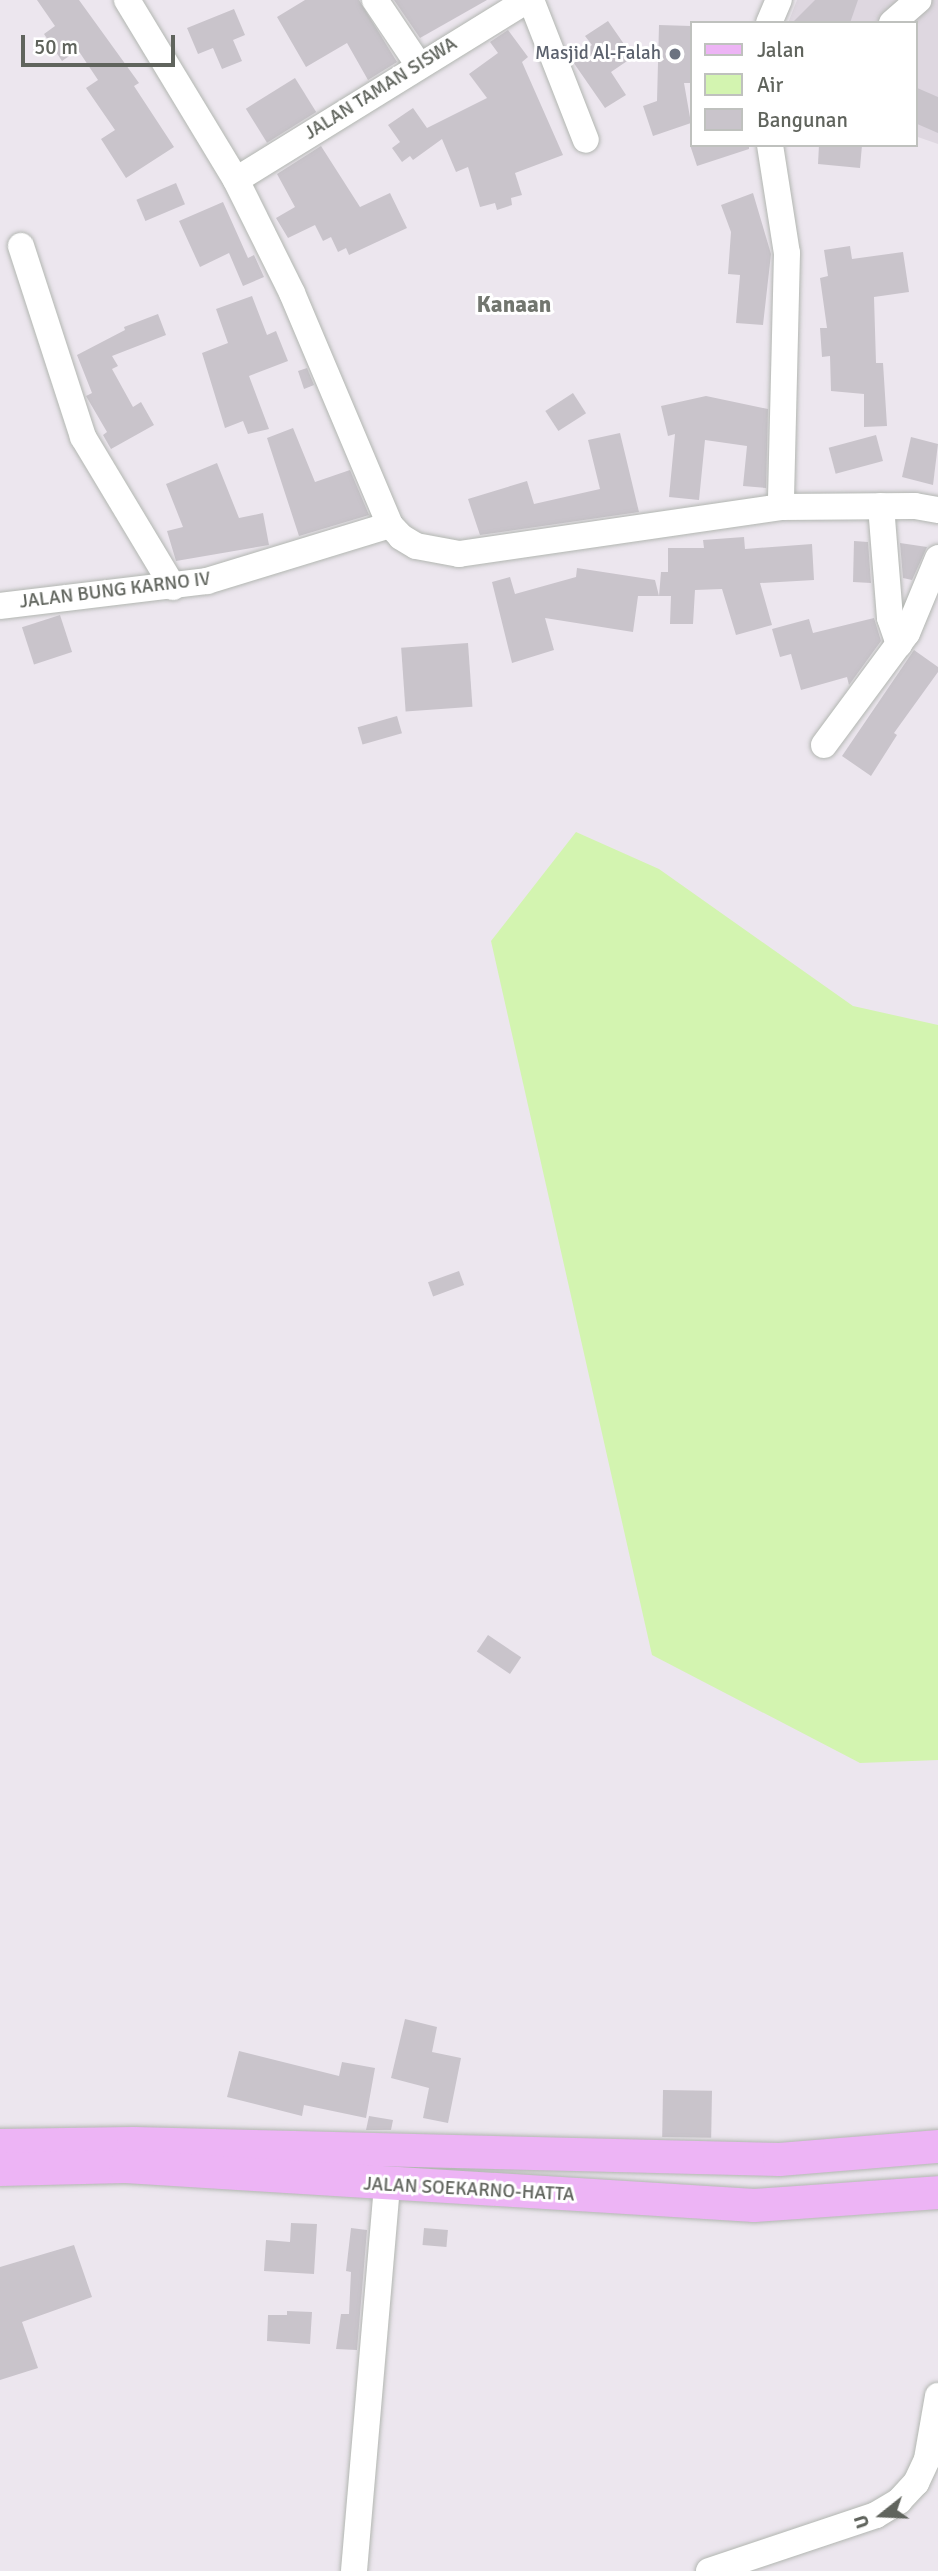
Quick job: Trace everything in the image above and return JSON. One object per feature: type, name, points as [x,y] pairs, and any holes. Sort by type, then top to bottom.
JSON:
[{"type":"main road","name":"JALAN SOEKARNO-HATTA","points":[[0,2145],[75,2155],[779,2160],[938,2146]]},
{"type":"main road","name":"JALAN SOEKARNO-HATTA","points":[[0,2169],[75,2155]]},
{"type":"main road","name":"JALAN SOEKARNO-HATTA","points":[[129,2155],[387,2186],[754,2205],[938,2192]]},
{"type":"street","points":[[127,0],[236,180],[292,293],[390,524],[416,546],[459,554],[781,507],[881,506],[938,510]]},
{"type":"street","points":[[375,0],[418,64]]},
{"type":"street","points":[[529,0],[586,140]]},
{"type":"street","name":"JALAN TAMAN SISWA","points":[[236,180],[418,64],[529,0]]},
{"type":"street","points":[[770,21],[779,0]]},
{"type":"street","points":[[894,21],[918,0]]},
{"type":"street","points":[[770,147],[787,253],[781,507]]},
{"type":"street","points":[[21,246],[83,437],[173,587]]},
{"type":"street","points":[[881,506],[890,618],[899,644]]},
{"type":"street","name":"JALAN BUNG KARNO IV","points":[[0,606],[173,587],[235,574],[390,524]]},
{"type":"street","points":[[824,745],[915,620],[938,558]]},
{"type":"street","points":[[354,2571],[387,2186]]},
{"type":"street","points":[[709,2571],[876,2515],[899,2501],[916,2483],[927,2459],[938,2396]]},
{"type":"shaded area","points":[[797,0],[938,0],[938,144],[917,137],[917,21],[789,21]]},
{"type":"water","points":[[576,832],[659,869],[853,1006],[938,1025],[938,1760],[860,1763],[652,1655],[491,941]]},
{"type":"building","points":[[37,0],[79,0],[139,83],[134,86],[174,147],[126,178],[101,139],[115,130],[86,88],[98,80],[78,50],[62,61],[44,34],[55,26]]},
{"type":"building","points":[[305,0],[359,0],[397,62],[368,80],[347,43],[306,67],[277,17]]},
{"type":"building","points":[[394,0],[487,0],[420,38]]},
{"type":"building","points":[[815,0],[858,0],[851,21],[794,21]]},
{"type":"building","points":[[234,9],[245,35],[233,40],[242,61],[222,69],[213,48],[198,54],[187,28]]},
{"type":"building","points":[[608,21],[633,57],[611,72],[626,95],[605,108],[571,59],[592,45],[585,36]]},
{"type":"building","points":[[659,25],[690,26],[690,83],[684,83],[690,123],[653,136],[643,106],[657,101]]},
{"type":"building","points":[[508,30],[528,57],[522,62],[563,155],[515,173],[522,195],[511,198],[512,205],[497,210],[495,203],[480,207],[468,167],[456,172],[442,139],[413,160],[410,156],[402,162],[392,148],[400,142],[388,125],[413,108],[427,128],[487,98],[469,74],[498,53],[490,42]]},
{"type":"building","points":[[295,78],[316,112],[267,143],[246,109]]},
{"type":"building","points":[[917,88],[938,97],[938,133],[917,124]]},
{"type":"building","points":[[321,146],[360,207],[390,193],[407,228],[349,255],[346,248],[338,252],[331,237],[323,241],[315,225],[288,238],[276,218],[295,207],[277,174]]},
{"type":"building","points":[[691,147],[749,147],[749,149],[697,166]]},
{"type":"building","points":[[819,147],[862,147],[860,168],[818,164]]},
{"type":"building","points":[[176,183],[185,204],[145,221],[136,200]]},
{"type":"building","points":[[753,193],[771,254],[763,325],[736,323],[740,275],[728,274],[731,232],[721,205]]},
{"type":"building","points":[[223,202],[248,258],[254,255],[264,277],[243,286],[229,253],[200,267],[179,221]]},
{"type":"building","points":[[850,246],[852,259],[903,252],[909,292],[874,297],[876,363],[883,363],[887,426],[864,427],[864,394],[831,391],[830,356],[822,357],[820,328],[827,328],[820,278],[828,276],[824,250]]},
{"type":"building","points":[[252,296],[267,335],[276,331],[288,361],[249,376],[269,429],[248,434],[243,421],[225,428],[202,353],[228,343],[216,309]]},
{"type":"building","points":[[158,314],[166,335],[112,356],[118,366],[112,369],[133,407],[141,402],[154,425],[111,449],[103,435],[107,432],[86,396],[92,393],[77,355],[125,330],[124,327]]},
{"type":"building","points":[[307,368],[314,385],[304,389],[298,371]]},
{"type":"building","points":[[573,393],[586,413],[558,431],[545,411]]},
{"type":"building","points":[[706,396],[768,409],[766,488],[743,486],[747,446],[705,440],[699,500],[669,497],[675,434],[668,436],[661,406]]},
{"type":"building","points":[[293,428],[315,482],[350,470],[369,515],[299,536],[267,438]]},
{"type":"building","points":[[620,433],[639,512],[480,535],[468,499],[527,481],[534,504],[600,489],[588,440]]},
{"type":"building","points":[[876,435],[883,461],[836,474],[829,448]]},
{"type":"building","points":[[911,437],[938,444],[933,485],[902,477]]},
{"type":"building","points":[[217,463],[239,518],[263,513],[269,545],[176,561],[167,531],[183,527],[166,484]]},
{"type":"building","points":[[744,537],[745,549],[812,544],[814,580],[760,583],[772,625],[736,635],[722,589],[695,590],[693,624],[670,624],[671,596],[659,596],[661,572],[668,572],[668,548],[704,548],[703,540]]},
{"type":"building","points":[[854,541],[868,542],[871,583],[853,582]]},
{"type":"building","points":[[900,543],[927,547],[912,580],[903,578]]},
{"type":"building","points":[[577,568],[655,580],[659,596],[638,596],[633,632],[545,618],[554,650],[512,663],[492,582],[510,577],[515,594],[576,577]]},
{"type":"building","points":[[60,615],[72,652],[34,664],[22,627]]},
{"type":"building","points":[[874,618],[881,641],[849,685],[847,677],[801,690],[791,654],[780,657],[772,629],[809,619],[813,633]]},
{"type":"building","points":[[468,643],[472,707],[406,712],[401,648]]},
{"type":"building","points":[[914,650],[938,667],[938,672],[894,733],[897,735],[871,776],[842,756]]},
{"type":"building","points":[[397,716],[402,733],[363,745],[358,727]]},
{"type":"building","points":[[459,1271],[464,1285],[433,1296],[428,1282]]},
{"type":"building","points":[[488,1635],[521,1657],[510,1674],[477,1652]]},
{"type":"building","points":[[405,2019],[437,2027],[432,2052],[461,2058],[448,2123],[423,2118],[429,2088],[391,2078]]},
{"type":"building","points":[[239,2051],[339,2076],[342,2062],[375,2068],[366,2118],[304,2105],[302,2116],[227,2097]]},
{"type":"building","points":[[663,2090],[712,2091],[711,2138],[662,2137]]},
{"type":"building","points":[[369,2116],[393,2120],[391,2130],[366,2130]]},
{"type":"building","points":[[291,2223],[317,2224],[314,2274],[264,2271],[266,2240],[290,2242]]},
{"type":"building","points":[[351,2228],[367,2230],[357,2350],[336,2349],[341,2314],[349,2314],[351,2272],[346,2271]]},
{"type":"building","points":[[424,2228],[448,2230],[446,2247],[423,2245]]},
{"type":"building","points":[[74,2245],[92,2297],[22,2322],[38,2368],[0,2380],[0,2267]]},
{"type":"building","points":[[287,2311],[312,2312],[310,2344],[267,2341],[268,2315],[287,2315]]},
{"type":"place","name":"Masjid Al-Falah","points":[[675,54]]},
{"type":"district","name":"Kanaan","points":[[514,305]]}]
